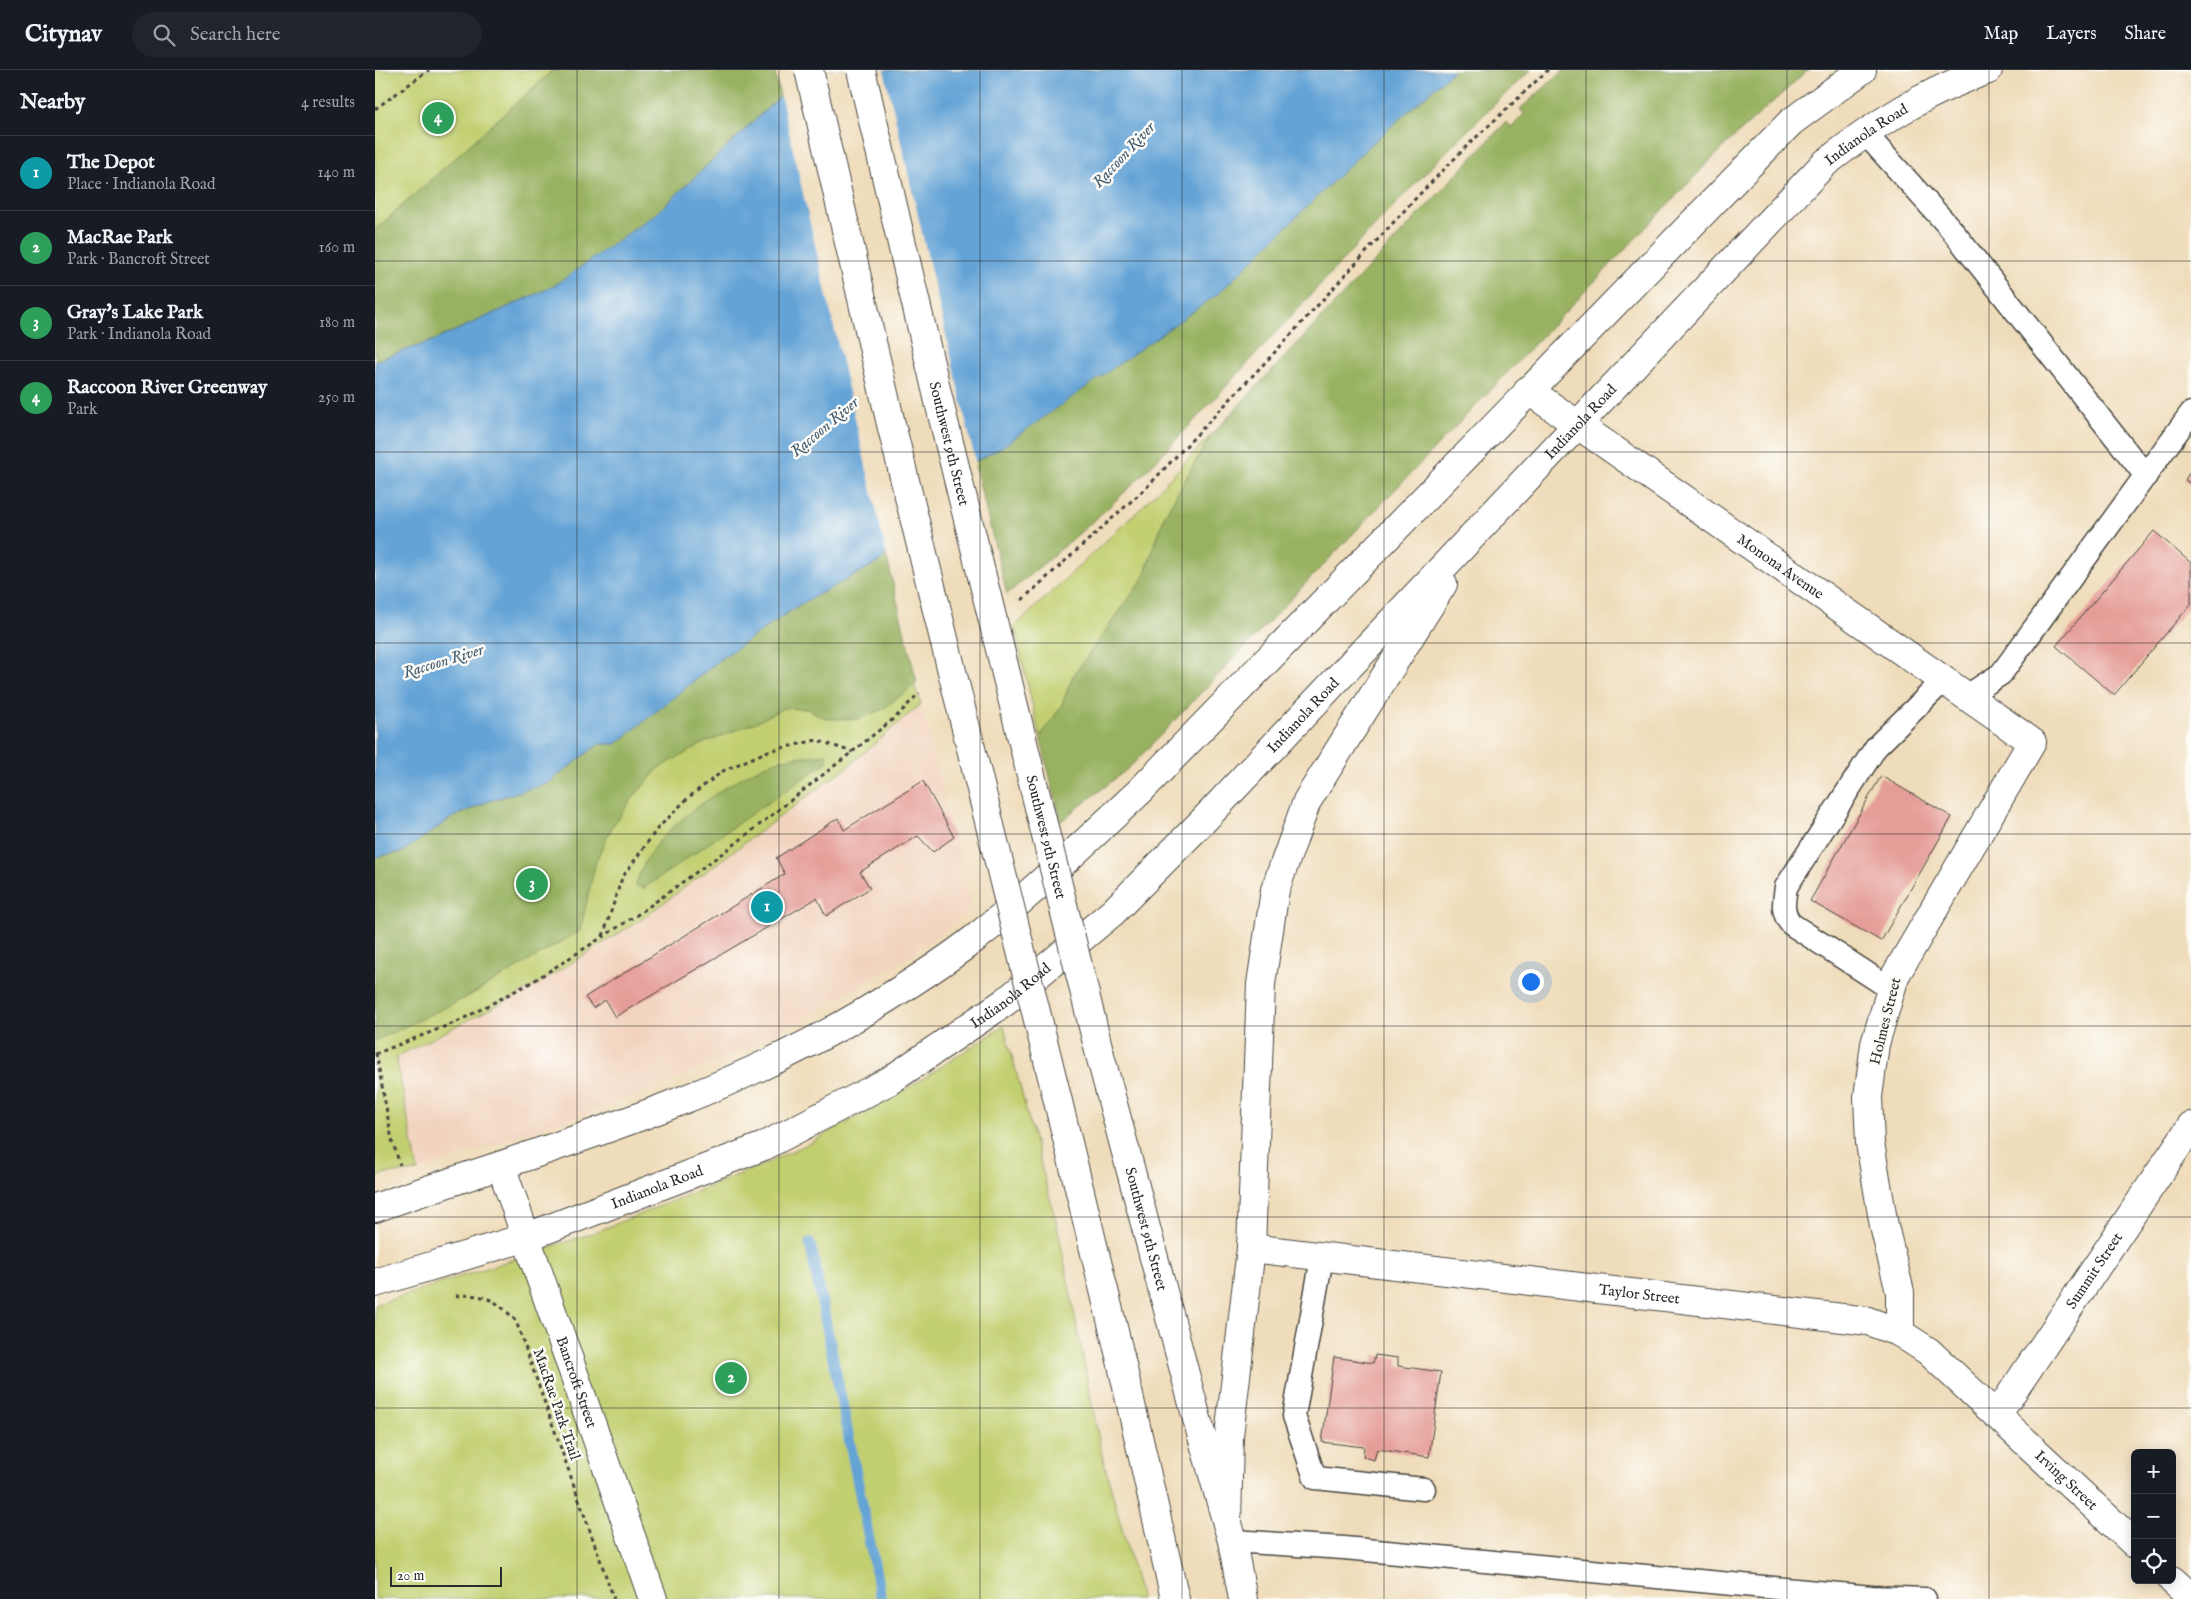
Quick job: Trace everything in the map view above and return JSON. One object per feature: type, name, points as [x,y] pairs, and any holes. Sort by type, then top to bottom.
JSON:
[{"type":"main road","points":[[809,70],[891,424],[1127,1385],[1175,1599]]},
{"type":"main road","name":"Southwest 9th Street","points":[[861,70],[941,410],[1100,1055],[1229,1532],[1243,1599]]},
{"type":"main road","points":[[375,1208],[667,1107],[755,1071],[863,1013],[973,939],[1025,896],[1139,792],[1528,390],[1791,122],[1863,70]]},
{"type":"main road","name":"Indianola Road","points":[[375,1283],[527,1237],[765,1146],[889,1080],[1005,1002],[1113,912],[1825,164],[1864,132],[1911,103],[1959,80],[1988,70]]},
{"type":"main road","name":"Monona Avenue","points":[[1528,390],[2032,742]]},
{"type":"main road","points":[[1229,1532],[1229,1436],[1251,1248],[1261,984],[1275,890],[1307,801],[1476,532]]},
{"type":"main road","name":"Holmes Street","points":[[1900,1333],[1900,1292],[1884,1226],[1870,1143],[1868,1097],[1875,1044],[1895,976],[2032,742]]},
{"type":"main road","name":"Summit Street","points":[[1997,1415],[2191,1126]]},
{"type":"main road","name":"Bancroft Street","points":[[501,1166],[653,1599]]},
{"type":"main road","name":"Taylor Street","points":[[1251,1248],[1868,1321],[1900,1333],[1928,1351],[1997,1415]]},
{"type":"main road","name":"Irving Street","points":[[1997,1415],[2131,1540]]},
{"type":"main road","points":[[2176,1584],[2191,1597]]},
{"type":"lane","points":[[1864,132],[1951,229],[2146,476]]},
{"type":"lane","points":[[1967,696],[2001,674],[2191,413]]},
{"type":"lane","points":[[1891,989],[1791,924],[1785,916],[1783,908],[1786,887],[1876,747],[1943,680]]},
{"type":"lane","points":[[1322,1257],[1294,1416],[1315,1478],[1424,1489]]},
{"type":"lane","points":[[1229,1532],[1344,1548],[1872,1597],[1925,1599]]},
{"type":"path","points":[[375,109],[429,70]]},
{"type":"path","points":[[1018,604],[1077,553],[1148,486],[1466,146],[1549,70]]},
{"type":"path","points":[[402,1171],[392,1140],[375,1053],[459,1021],[532,982],[640,913],[735,844],[852,752],[897,716],[919,693]]},
{"type":"path","points":[[602,936],[622,878],[657,829],[689,797],[709,782],[723,772],[768,751],[817,740],[852,752]]},
{"type":"path","name":"MacRae Park Trail","points":[[448,1298],[480,1294],[501,1304],[516,1320],[614,1599]]},
{"type":"shaded area","points":[[921,704],[972,909],[901,962],[784,1030],[664,1085],[418,1171],[396,1058],[531,989],[642,919],[851,764]]},
{"type":"green space","points":[[375,70],[553,70],[375,230]]},
{"type":"green space","points":[[553,70],[774,70],[780,96],[658,212],[554,286],[435,340],[375,361],[375,230]]},
{"type":"green space","points":[[1454,70],[1531,70],[1431,167],[1130,487],[1096,519],[1007,594],[974,462],[999,449],[1367,148]]},
{"type":"green space","points":[[1564,70],[1808,70],[1723,147],[1130,767],[1061,821],[1040,737],[1061,707],[1073,676],[1143,579],[1165,515],[1211,435],[1506,122],[1512,127],[1524,114],[1520,109]]},
{"type":"green space","points":[[1211,435],[1165,515],[1143,579],[1073,676],[1061,707],[1040,737],[1014,627],[1141,508]]},
{"type":"green space","points":[[886,555],[917,683],[883,709],[858,719],[827,719],[808,709],[783,708],[761,720],[704,743],[659,768],[635,795],[612,827],[596,861],[580,931],[467,997],[375,1041],[375,857],[402,852],[453,817],[492,800],[548,783],[599,744],[616,744],[722,658],[799,605],[879,562]]},
{"type":"green space","points":[[876,582],[921,704],[851,764],[642,919],[531,988],[396,1057],[418,1171],[385,1174],[375,1178],[375,850]]},
{"type":"green space","points":[[827,754],[827,762],[644,888],[635,886],[646,860],[666,834],[694,809],[727,786],[760,768],[780,760]]},
{"type":"green space","points":[[1004,1026],[1058,1229],[1101,1451],[1141,1599],[375,1599],[375,1305],[593,1233],[765,1164],[812,1142],[902,1092]]},
{"type":"water","name":"Raccoon River","points":[[808,70],[1454,70],[1367,148],[1219,293],[999,449],[974,462],[879,562],[799,605],[722,658],[616,744],[599,744],[548,783],[492,800],[453,817],[402,852],[375,857],[375,361],[435,340],[554,286],[658,212]]},
{"type":"pier","points":[[805,70],[884,70],[976,464],[887,557],[780,93]]},
{"type":"building","points":[[2191,470],[2191,484],[2185,480]]},
{"type":"building","points":[[2154,531],[2191,563],[2191,604],[2114,695],[2056,646]]},
{"type":"building","points":[[1881,776],[1952,817],[1881,941],[1810,901]]},
{"type":"building","points":[[923,781],[954,837],[933,852],[918,836],[860,872],[870,888],[826,916],[817,898],[615,1017],[605,1000],[593,1008],[585,997],[785,874],[776,858],[838,818],[844,830]]},
{"type":"building","points":[[1375,1355],[1398,1358],[1398,1366],[1441,1372],[1429,1457],[1377,1449],[1374,1460],[1363,1457],[1364,1447],[1322,1442],[1334,1357],[1373,1363]]},
{"type":"waterway","points":[[810,1243],[881,1599]]},
{"type":"place","name":"Raccoon River Greenway","points":[[438,118]]},
{"type":"place","name":"Gray's Lake Park","points":[[532,884]]},
{"type":"place","name":"The Depot","points":[[767,907]]},
{"type":"place","name":"MacRae Park","points":[[731,1378]]}]
